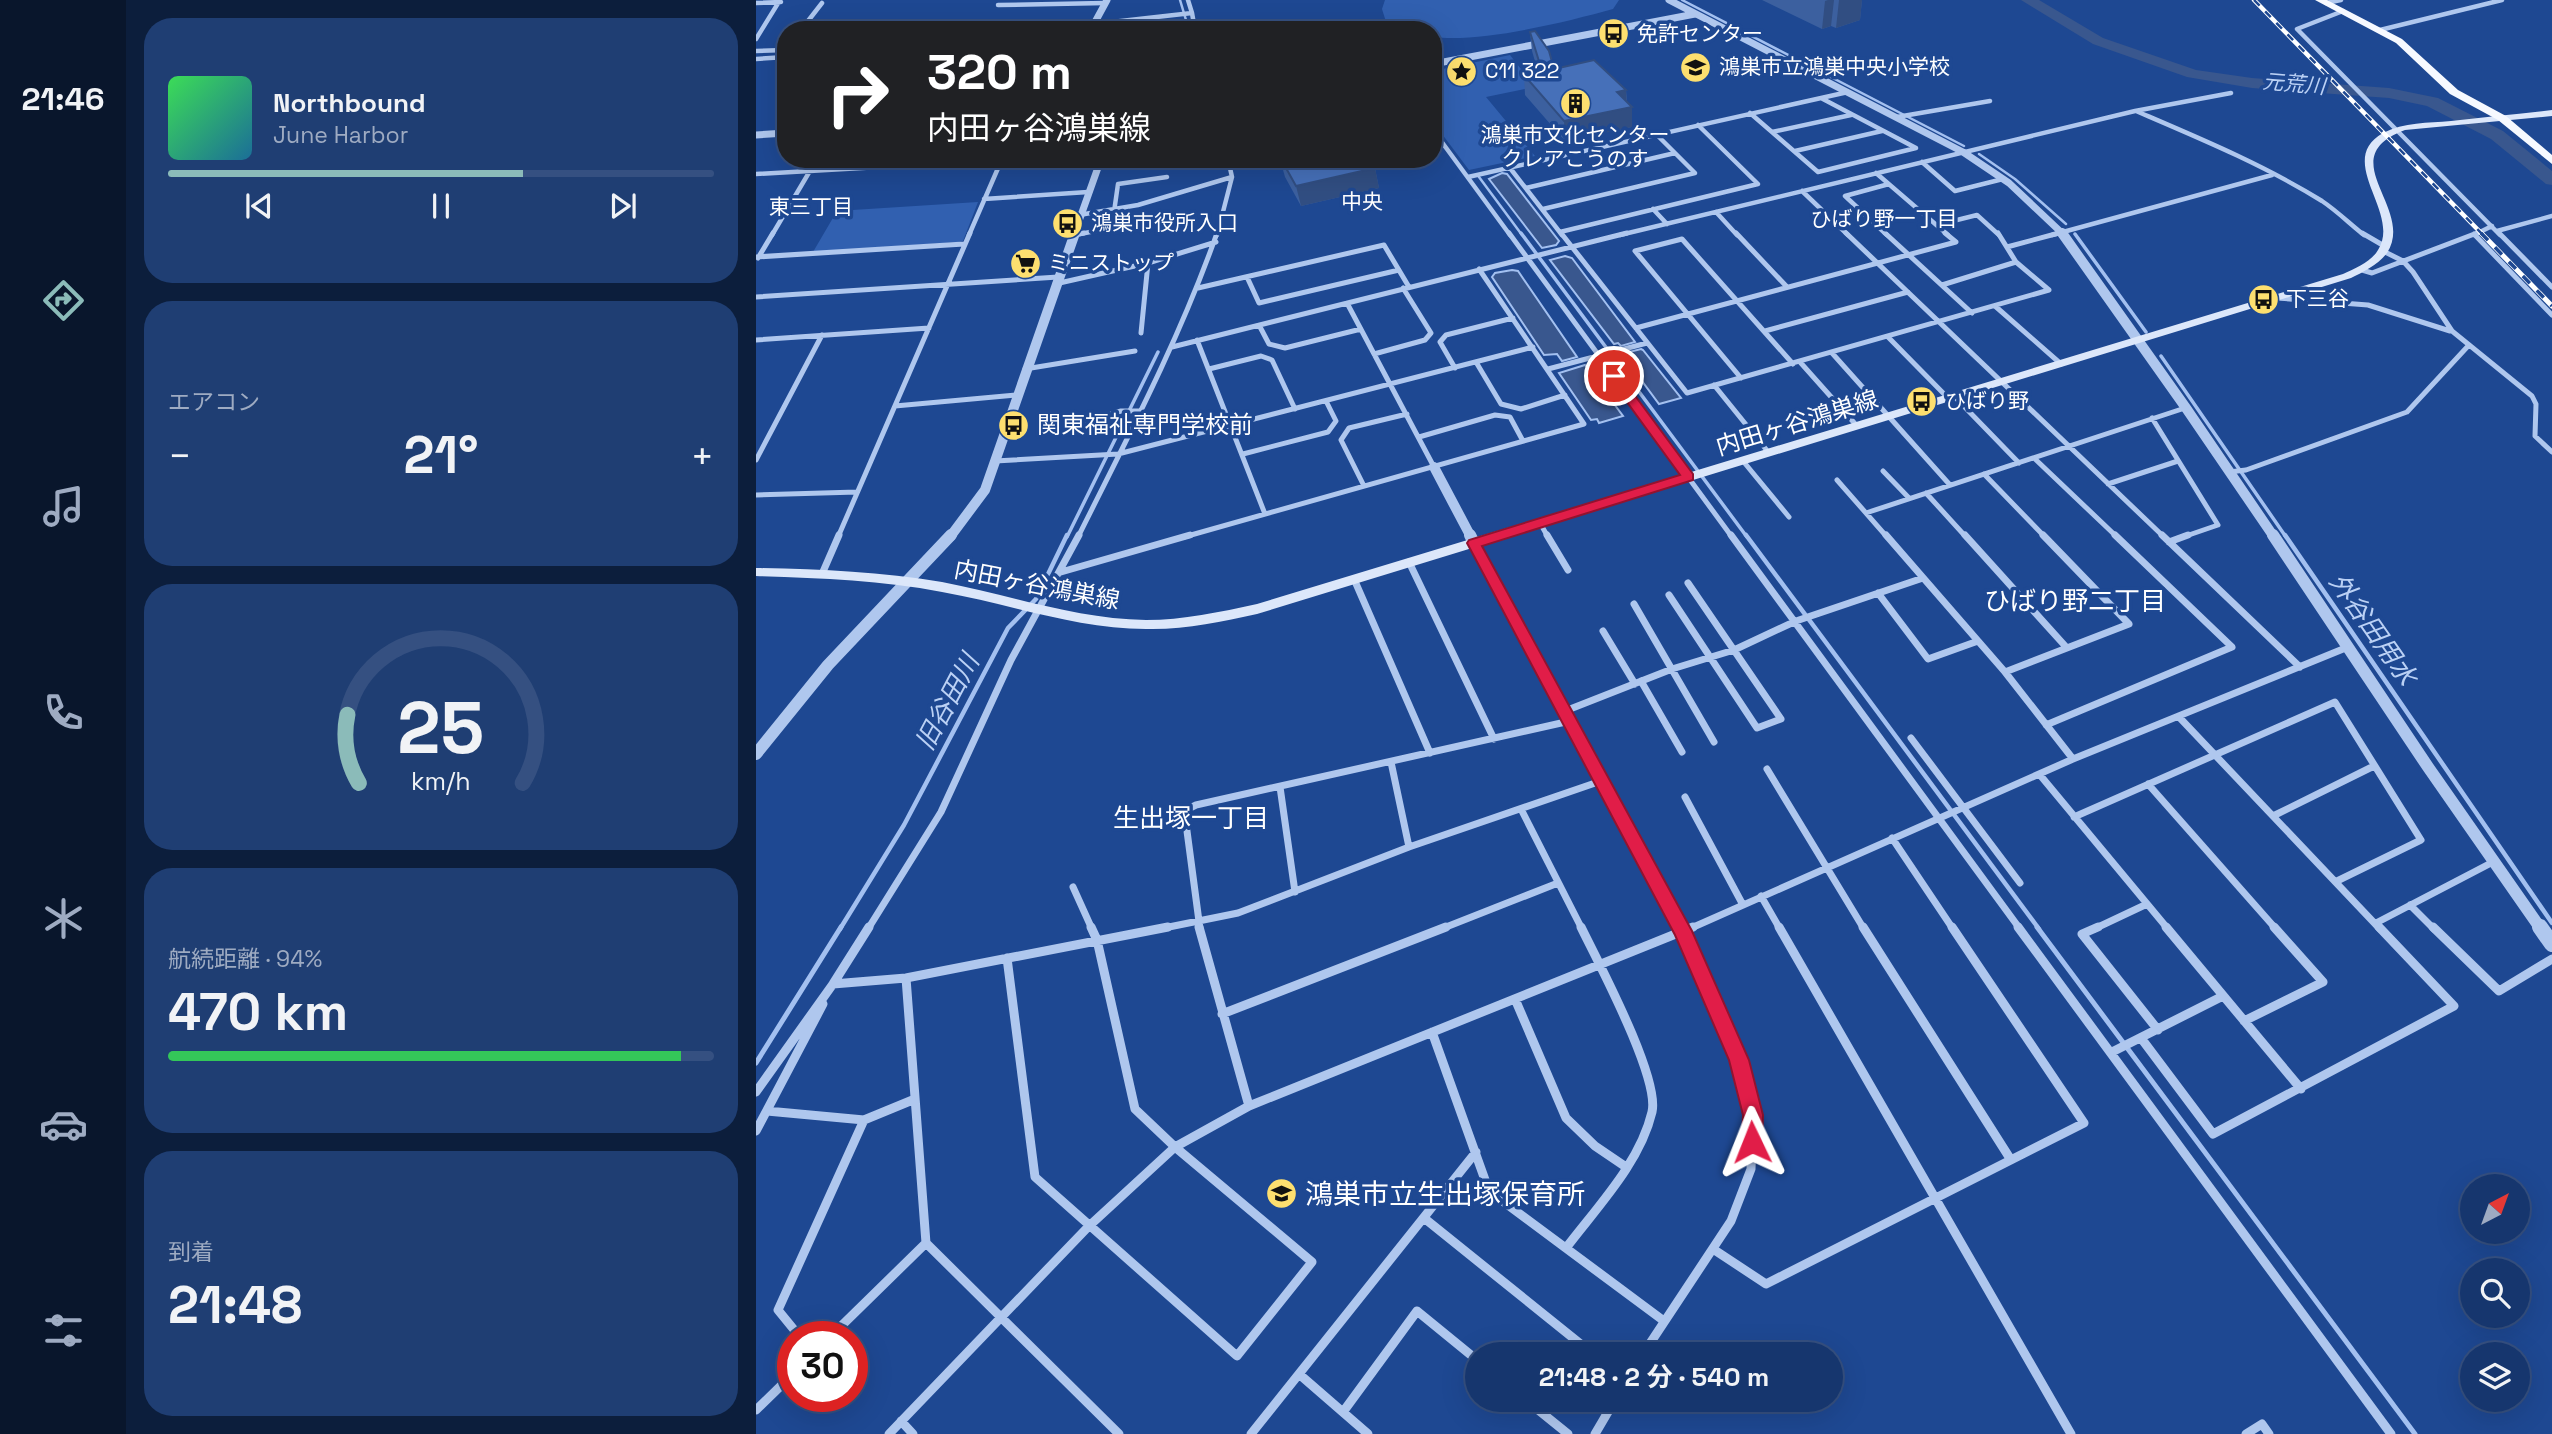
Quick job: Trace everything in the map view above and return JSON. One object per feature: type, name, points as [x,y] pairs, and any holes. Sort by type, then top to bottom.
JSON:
[{"type":"main road","points":[[2323,1],[2342,6],[2411,50],[2454,92],[2499,118],[2552,161]]},
{"type":"main road","points":[[2384,249],[2389,228],[2368,159],[2376,143],[2396,131],[2552,113]]},
{"type":"main road","name":"内田ヶ谷鴻巣線","points":[[756,572],[908,581],[945,587],[1039,610],[1133,624],[1184,623],[1258,609],[2276,298],[2362,270],[2384,249]]},
{"type":"street","points":[[1002,0],[998,5],[1106,2],[1098,21]]},
{"type":"street","points":[[1188,0],[1193,21]]},
{"type":"street","points":[[1668,0],[1963,152],[2003,179],[2062,231],[2349,647],[2493,862],[2552,944]]},
{"type":"street","points":[[2380,30],[2502,0]]},
{"type":"street","points":[[756,3],[781,1]]},
{"type":"street","points":[[756,39],[781,1]]},
{"type":"street","points":[[808,21],[822,3]]},
{"type":"street","points":[[2342,6],[2297,27],[2396,131],[2552,286]]},
{"type":"street","points":[[1137,21],[1192,13]]},
{"type":"street","points":[[1442,62],[1695,14]]},
{"type":"street","points":[[756,51],[777,50]]},
{"type":"street","points":[[756,59],[777,58]]},
{"type":"street","points":[[1468,177],[1848,92]]},
{"type":"street","points":[[1172,346],[1963,152],[2135,111],[2231,93]]},
{"type":"street","points":[[1749,113],[1818,172],[1916,148],[1821,98]]},
{"type":"street","points":[[1897,117],[1990,101]]},
{"type":"street","points":[[2135,111],[2273,174],[2323,201],[2374,242],[2403,261],[2452,331],[2532,396],[2536,404],[2535,436],[2552,452]]},
{"type":"street","points":[[1772,132],[1852,114]]},
{"type":"street","points":[[1560,232],[1758,184],[1698,125]]},
{"type":"street","points":[[1795,152],[1883,130]]},
{"type":"street","points":[[757,136],[777,134]]},
{"type":"street","points":[[1543,209],[1695,173],[1657,135]]},
{"type":"street","points":[[1442,142],[2391,1434]]},
{"type":"street","points":[[1526,188],[1675,153]]},
{"type":"street","points":[[1886,155],[1901,167]]},
{"type":"street","points":[[1922,162],[1955,191],[2003,179]]},
{"type":"street","points":[[756,174],[845,168]]},
{"type":"street","points":[[822,574],[998,168]]},
{"type":"street","points":[[756,754],[809,685],[908,581],[977,502],[995,461],[1097,168]]},
{"type":"street","points":[[756,1092],[833,985],[941,812],[1011,660],[1061,572],[1198,288],[1226,211],[1232,177],[1230,168]]},
{"type":"street","points":[[1510,169],[1687,393],[2049,290],[2016,262],[1996,229],[1977,215],[1937,225]]},
{"type":"street","points":[[757,258],[810,170]]},
{"type":"street","points":[[1636,328],[1956,242],[1876,173]]},
{"type":"street","points":[[2007,247],[2273,174]]},
{"type":"street","points":[[1114,212],[1118,184],[1167,177]]},
{"type":"street","points":[[1079,215],[1114,212],[1147,205],[1232,177]]},
{"type":"street","points":[[1889,184],[1845,196],[1972,313]]},
{"type":"street","points":[[1802,191],[2300,667]]},
{"type":"street","points":[[984,199],[1088,192]]},
{"type":"street","points":[[1653,209],[1667,224]]},
{"type":"street","points":[[1716,212],[1787,287]]},
{"type":"street","points":[[2497,231],[2552,216]]},
{"type":"street","points":[[1072,235],[1156,219],[1175,228]]},
{"type":"street","points":[[2362,270],[2372,273],[2492,226]]},
{"type":"street","points":[[2474,234],[2552,315]]},
{"type":"street","points":[[1741,378],[1634,251],[1682,239],[1793,364]]},
{"type":"street","points":[[756,297],[947,284],[1057,280],[1148,263],[1216,242]]},
{"type":"street","points":[[757,258],[964,244]]},
{"type":"street","points":[[1198,288],[1384,245],[1431,333],[1425,340],[1374,354]]},
{"type":"street","points":[[1941,285],[2016,262]]},
{"type":"street","points":[[1142,333],[1148,263]]},
{"type":"street","points":[[1061,572],[1584,424],[1479,269]]},
{"type":"street","points":[[1247,276],[1259,303],[1399,270]]},
{"type":"street","points":[[1765,331],[1908,292]]},
{"type":"street","points":[[2276,298],[2368,305],[2452,331]]},
{"type":"street","points":[[1347,303],[1683,931],[1739,1060],[1753,1115],[1751,1169],[1731,1221],[1651,1342]]},
{"type":"street","points":[[1995,306],[2061,364]]},
{"type":"street","points":[[1455,368],[1440,342],[1446,335],[1513,318]]},
{"type":"street","points":[[1259,325],[1269,344],[1285,348],[1361,329]]},
{"type":"street","points":[[756,340],[929,328]]},
{"type":"street","points":[[756,460],[822,335]]},
{"type":"street","points":[[1888,337],[2019,463]]},
{"type":"street","points":[[1197,340],[1265,514]]},
{"type":"street","points":[[1548,369],[1647,343]]},
{"type":"street","points":[[2229,472],[2246,470],[2407,412],[2469,345]]},
{"type":"street","points":[[995,461],[1118,454],[1532,347]]},
{"type":"street","points":[[1025,369],[1135,351]]},
{"type":"street","points":[[1832,353],[1950,485]]},
{"type":"street","points":[[1209,369],[1261,356],[1272,360],[1295,409]]},
{"type":"street","points":[[1476,362],[1501,404],[1521,409],[1565,395]]},
{"type":"street","points":[[1800,362],[1857,426]]},
{"type":"street","points":[[1714,386],[1769,453]]},
{"type":"street","points":[[895,406],[1016,395]]},
{"type":"street","points":[[1243,454],[1328,432],[1336,421],[1326,401]]},
{"type":"street","points":[[1866,513],[2185,408]]},
{"type":"street","points":[[1067,427],[1121,411],[1139,411]]},
{"type":"street","points":[[1364,486],[1341,440],[1349,428],[1406,414]]},
{"type":"street","points":[[1419,437],[1495,415],[1510,417],[1523,441]]},
{"type":"street","points":[[2152,418],[2218,525],[2169,542]]},
{"type":"street","points":[[2034,458],[2232,647],[2046,725]]},
{"type":"street","points":[[1743,461],[1789,517]]},
{"type":"street","points":[[2108,484],[2178,461]]},
{"type":"street","points":[[1883,471],[1909,498]]},
{"type":"street","points":[[1983,474],[2129,624],[2005,672]]},
{"type":"street","points":[[1837,480],[2005,672],[2073,760]]},
{"type":"street","points":[[756,495],[857,492]]},
{"type":"street","points":[[1926,493],[2067,648]]},
{"type":"street","points":[[1541,523],[1568,570]]},
{"type":"street","points":[[1409,562],[1494,739]]},
{"type":"street","points":[[1354,579],[1430,753]]},
{"type":"street","points":[[1565,711],[1671,669],[1711,659],[1796,621],[1923,579]]},
{"type":"street","points":[[1669,595],[1757,728],[1781,719],[1688,583]]},
{"type":"street","points":[[1878,593],[1928,659],[1978,641]]},
{"type":"street","points":[[1634,604],[1714,742]]},
{"type":"street","points":[[1604,631],[1682,751]]},
{"type":"street","points":[[889,1434],[1088,1227],[1175,1147],[1249,1106],[1683,931],[2073,760],[2349,647]]},
{"type":"street","points":[[2074,817],[2335,702],[2421,840],[2337,881]]},
{"type":"street","points":[[2141,1038],[2213,1134],[2454,1006],[2179,717]]},
{"type":"street","points":[[1249,1106],[1198,922],[1185,816],[1188,809],[1196,805],[1570,721]]},
{"type":"street","points":[[1911,738],[2020,883]]},
{"type":"street","points":[[1391,762],[1409,847]]},
{"type":"street","points":[[2273,816],[2374,766]]},
{"type":"street","points":[[1767,769],[1826,868],[2011,1160]]},
{"type":"street","points":[[2040,775],[2301,1089]]},
{"type":"street","points":[[833,985],[906,978],[1238,914],[1409,847],[1601,781]]},
{"type":"street","points":[[2148,784],[2323,982],[2244,1021]]},
{"type":"street","points":[[1280,787],[1295,892]]},
{"type":"street","points":[[1685,797],[1743,905]]},
{"type":"street","points":[[1521,809],[1599,965],[1647,1070],[1655,1106],[1636,1154],[1566,1248]]},
{"type":"street","points":[[1713,1249],[1766,1284],[2084,1123],[1892,838]]},
{"type":"street","points":[[2376,923],[2493,862]]},
{"type":"street","points":[[1222,1014],[1558,883]]},
{"type":"street","points":[[1007,958],[1035,1177],[1088,1227],[1237,1356],[1312,1262],[1175,1147],[1135,1109],[1097,940],[1073,887]]},
{"type":"street","points":[[1761,896],[2071,1434]]},
{"type":"street","points":[[2147,904],[2082,934],[2158,1030]]},
{"type":"street","points":[[2410,905],[2499,991],[2552,958]]},
{"type":"street","points":[[906,978],[926,1243],[1119,1434]]},
{"type":"street","points":[[756,1131],[833,985]]},
{"type":"street","points":[[2112,1052],[2223,996]]},
{"type":"street","points":[[1515,999],[1566,1118],[1595,1146],[1626,1167]]},
{"type":"street","points":[[1432,1032],[1489,1191],[1664,1321]]},
{"type":"street","points":[[767,1111],[864,1120],[915,1099]]},
{"type":"street","points":[[787,1321],[778,1310],[864,1120]]},
{"type":"street","points":[[1251,1434],[1476,1152]]},
{"type":"street","points":[[1424,1217],[1578,1342]]},
{"type":"street","points":[[846,1321],[926,1243]]},
{"type":"street","points":[[1343,1412],[1418,1311],[1465,1350]]},
{"type":"street","points":[[1299,1374],[1368,1434]]},
{"type":"street","points":[[756,1410],[777,1390]]},
{"type":"street","points":[[1541,1412],[1568,1434]]},
{"type":"street","points":[[1595,1434],[1608,1412]]},
{"type":"street","points":[[901,1421],[913,1434]]},
{"type":"street","points":[[2246,1434],[2262,1424],[2269,1434]]},
{"type":"shaded area","points":[[1385,0],[1619,0],[1613,9],[1548,25],[1499,34],[1453,38],[1442,37],[1442,21],[1386,21],[1382,9]]},
{"type":"shaded area","points":[[1510,55],[1535,87],[1486,97],[1535,156],[1469,170],[1442,134],[1442,69]]},
{"type":"shaded area","points":[[1502,173],[1507,174],[1559,241],[1556,245],[1542,248],[1489,179]]},
{"type":"shaded area","points":[[978,202],[963,241],[813,252],[837,211]]},
{"type":"shaded area","points":[[1565,256],[1572,258],[1635,342],[1621,346],[1614,344],[1550,260]]},
{"type":"shaded area","points":[[1518,271],[1577,357],[1562,361],[1557,354],[1544,355],[1492,277],[1495,273]]},
{"type":"shaded area","points":[[1641,349],[1681,398],[1659,404],[1625,358],[1628,357],[1625,353]]},
{"type":"shaded area","points":[[1585,365],[1623,416],[1599,423],[1597,419],[1591,420],[1559,373]]},
{"type":"building","points":[[1535,31],[1549,51],[1554,69],[1594,60],[1626,90],[1617,92],[1632,107],[1564,121],[1524,75],[1542,71],[1530,32]]},
{"type":"building","points":[[1286,168],[1375,168],[1296,186]]},
{"type":"waterway","name":"旧谷田川","points":[[1180,0],[1186,21]]},
{"type":"waterway","name":"外谷田用水","points":[[1682,0],[1964,146]]},
{"type":"waterway","name":"元荒川","points":[[2028,0],[2098,41],[2193,74],[2252,83],[2389,93],[2432,102],[2497,135],[2552,180]]},
{"type":"waterway","name":"外谷田用水","points":[[1979,154],[2015,179],[2066,224]]},
{"type":"waterway","points":[[1479,177],[1522,235]]},
{"type":"waterway","points":[[1521,233],[1747,537]]},
{"type":"waterway","name":"外谷田用水","points":[[2075,234],[2146,332]]},
{"type":"waterway","name":"旧谷田川","points":[[1067,537],[1158,352]]},
{"type":"waterway","name":"外谷田用水","points":[[2161,356],[2286,537]]},
{"type":"waterway","name":"旧谷田川","points":[[840,929],[904,825],[1008,628],[1036,599],[1067,535]]},
{"type":"waterway","points":[[1746,535],[2039,929]]},
{"type":"waterway","name":"外谷田用水","points":[[2285,535],[2552,923]]},
{"type":"waterway","name":"旧谷田川","points":[[756,1063],[841,927]]},
{"type":"waterway","points":[[2037,927],[2415,1434]]},
{"type":"railway","points":[[2254,0],[2483,235]]},
{"type":"railway","points":[[2481,233],[2552,306]]},
{"type":"place","name":"免許センター","points":[[1614,34]]},
{"type":"place","name":"鴻巣市立鴻巣中央小学校","points":[[1696,67]]},
{"type":"place","name":"C11 322","points":[[1462,71]]},
{"type":"place","name":"鴻巣市文化センター クレアこうのす","points":[[1575,103]]},
{"type":"place","name":"鴻巣市役所入口","points":[[1068,223]]},
{"type":"place","name":"ミニストップ","points":[[1025,263]]},
{"type":"place","name":"下三谷","points":[[2263,299]]},
{"type":"place","name":"ひばり野","points":[[1922,401]]},
{"type":"place","name":"関東福祉専門学校前","points":[[1014,425]]},
{"type":"place","name":"鴻巣市立生出塚保育所","points":[[1282,1194]]},
{"type":"district","name":"中央","points":[[1362,202]]},
{"type":"district","name":"東三丁目","points":[[811,207]]},
{"type":"district","name":"ひばり野一丁目","points":[[1884,219]]},
{"type":"district","name":"ひばり野二丁目","points":[[2075,601]]},
{"type":"district","name":"生出塚一丁目","points":[[1191,818]]},
{"type":"route","points":[[1614,376],[1689,477],[1474,543],[1683,931],[1739,1060],[1753,1115],[1752,1142]]}]
